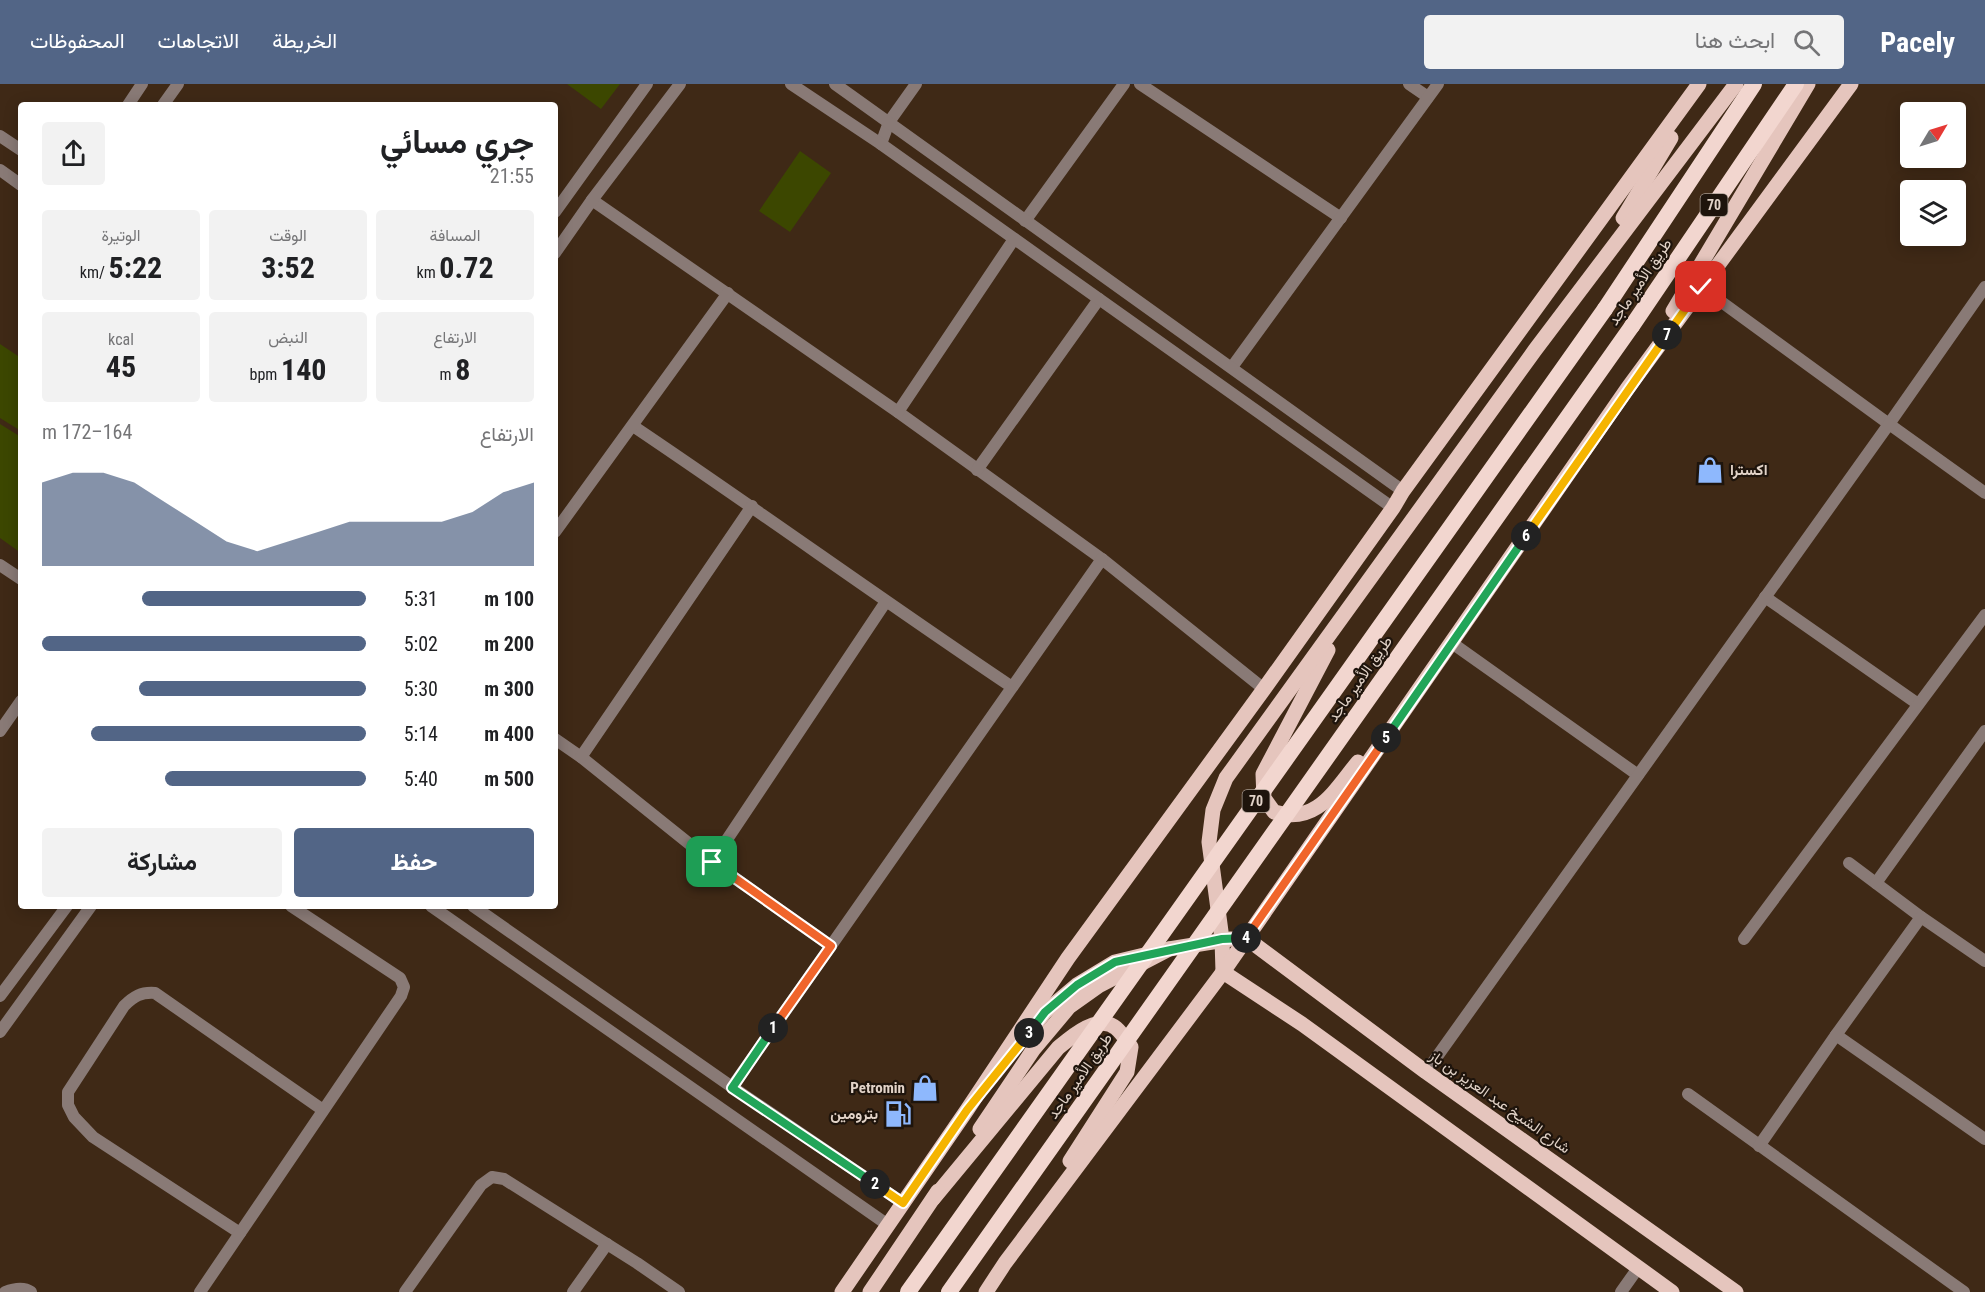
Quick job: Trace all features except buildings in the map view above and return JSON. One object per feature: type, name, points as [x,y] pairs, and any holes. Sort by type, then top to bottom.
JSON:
[{"type":"highway","name":"طريق الأمير ماجد","points":[[908,1292],[1605,309],[1754,84]]},
{"type":"highway","name":"طريق الأمير ماجد","points":[[949,1292],[1632,326],[1796,84]]},
{"type":"main road","points":[[1535,350],[1626,213],[1701,84]]},
{"type":"main road","points":[[842,1292],[1068,958],[1264,690],[1403,491],[1701,84]]},
{"type":"main road","points":[[1223,972],[1222,939],[1209,842],[1213,810],[1226,778],[1535,350],[1736,84]]},
{"type":"main road","points":[[1627,388],[1809,84]]},
{"type":"main road","points":[[1005,1263],[1223,972],[1627,388],[1851,84]]},
{"type":"main road","points":[[1354,600],[1263,774],[1264,798],[1274,812],[1296,815],[1315,810],[1326,802],[1441,660]]},
{"type":"main road","points":[[967,1110],[1045,1012],[1077,985],[1115,962],[1222,939],[1246,938]]},
{"type":"main road","name":"شارع الشيخ عبد العزيز بن باز","points":[[1246,938],[1426,1072],[1736,1292]]},
{"type":"main road","points":[[870,1292],[1033,1050],[1069,1007],[1100,985],[1169,949]]},
{"type":"main road","points":[[1223,972],[1302,1024],[1672,1292]]},
{"type":"main road","points":[[933,1199],[1058,1048],[1082,1028],[1103,1024],[1114,1026],[1131,1047],[1127,1072],[986,1292]]},
{"type":"street","points":[[130,102],[142,84]]},
{"type":"street","points":[[165,102],[178,84]]},
{"type":"street","points":[[558,208],[647,84]]},
{"type":"street","points":[[558,249],[680,84]]},
{"type":"street","points":[[791,84],[881,144],[1393,508]]},
{"type":"street","points":[[836,84],[1403,491]]},
{"type":"street","points":[[881,144],[890,122],[916,84]]},
{"type":"street","points":[[1025,221],[1124,84]]},
{"type":"street","points":[[1140,84],[1341,218]]},
{"type":"street","points":[[1409,84],[1428,97]]},
{"type":"street","points":[[1232,367],[1438,84]]},
{"type":"street","points":[[0,136],[18,148]]},
{"type":"street","points":[[0,170],[18,183]]},
{"type":"street","points":[[592,200],[898,412],[1102,559],[1264,690]]},
{"type":"street","points":[[898,412],[1014,239]]},
{"type":"street","points":[[1701,287],[1985,493]]},
{"type":"street","points":[[1426,1072],[1985,287]]},
{"type":"street","points":[[558,528],[728,293]]},
{"type":"street","points":[[977,470],[1099,299]]},
{"type":"street","points":[[633,426],[752,506],[885,603],[1012,687]]},
{"type":"street","points":[[581,756],[752,506]]},
{"type":"street","points":[[732,1088],[1102,559]]},
{"type":"street","points":[[0,565],[18,577]]},
{"type":"street","points":[[1765,597],[1918,704]]},
{"type":"street","points":[[712,862],[885,603]]},
{"type":"street","points":[[1744,939],[1985,615]]},
{"type":"street","points":[[1452,643],[1638,775]]},
{"type":"street","points":[[0,731],[18,705]]},
{"type":"street","points":[[1876,883],[1985,731]]},
{"type":"street","points":[[558,741],[581,756],[712,862],[831,946]]},
{"type":"street","points":[[1850,863],[1921,917],[1985,961]]},
{"type":"street","points":[[0,1032],[89,909]]},
{"type":"street","points":[[200,1292],[324,1110],[404,987],[400,978],[296,909]]},
{"type":"street","points":[[435,909],[888,1225]]},
{"type":"street","points":[[477,909],[732,1088],[903,1203]]},
{"type":"street","points":[[0,996],[64,911],[79,922]]},
{"type":"street","points":[[1760,1146],[1921,917]]},
{"type":"street","points":[[523,970],[535,950]]},
{"type":"street","points":[[240,1233],[102,1144],[74,1117],[68,1105],[68,1092],[124,1006],[133,996],[146,992],[155,993],[324,1110]]},
{"type":"street","points":[[1836,1035],[1985,1139]]},
{"type":"street","points":[[1688,1094],[1964,1292]]},
{"type":"street","points":[[405,1292],[481,1185],[492,1177],[504,1179],[679,1292]]},
{"type":"street","points":[[573,1292],[607,1244]]},
{"type":"street","points":[[1621,1292],[1638,1268]]},
{"type":"street","points":[[5,1292],[15,1289],[31,1292]]},
{"type":"green space","points":[[567,84],[620,84],[601,109]]},
{"type":"green space","points":[[800,151],[831,173],[790,232],[759,211]]},
{"type":"green space","points":[[0,344],[18,356],[18,429],[0,418]]},
{"type":"green space","points":[[0,424],[18,435],[18,551],[0,538]]},
{"type":"place","name":"اكسترا","points":[[1710,470]]},
{"type":"place","name":"Petromin","points":[[925,1088]]},
{"type":"place","name":"بترومين","points":[[898,1114]]},
{"type":"route","points":[[712,862],[831,946],[732,1088],[903,1203],[967,1110],[1045,1012],[1077,985],[1115,962],[1222,939],[1246,938],[1627,388],[1701,287]]}]
